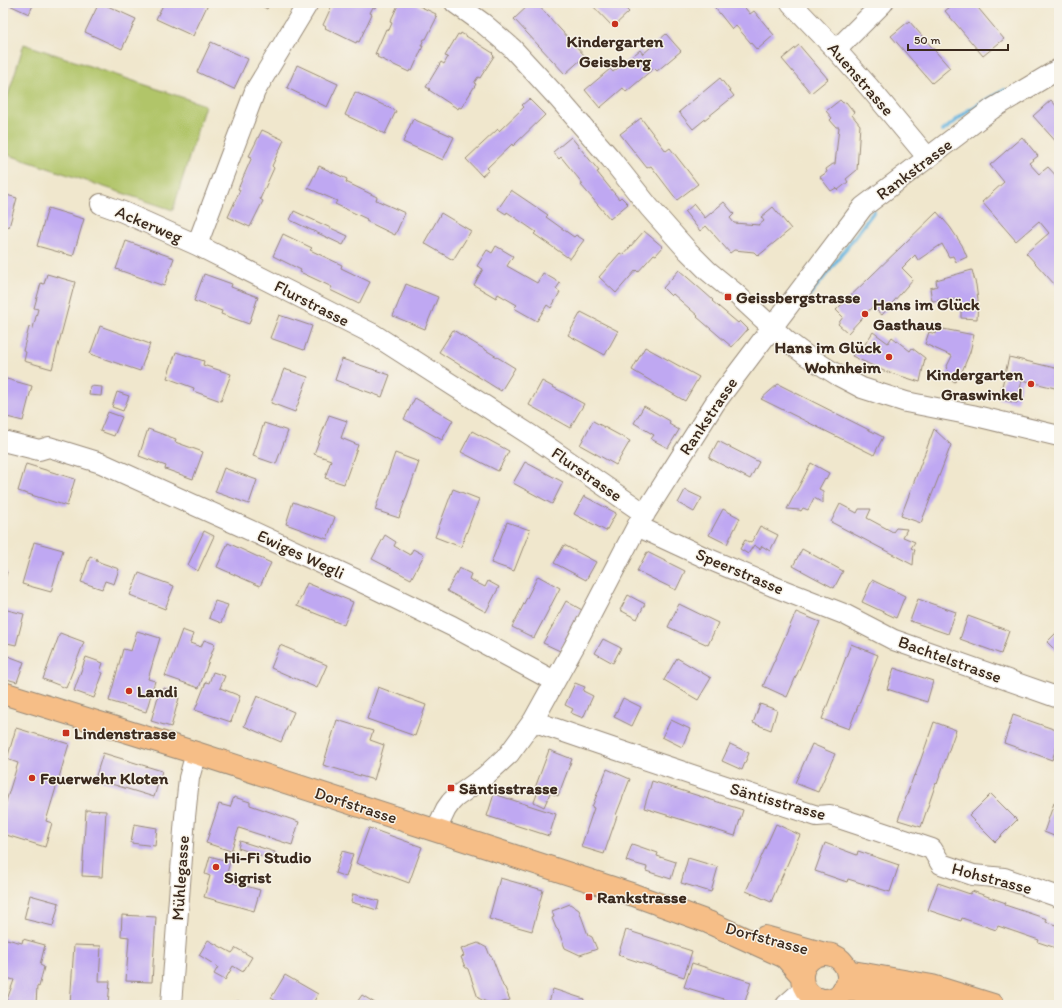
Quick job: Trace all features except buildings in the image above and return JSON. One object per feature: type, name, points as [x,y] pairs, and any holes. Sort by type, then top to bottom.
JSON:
[{"type":"main road","name":"Dorfstrasse","points":[[3,693],[436,830],[634,895],[708,922],[786,958],[809,992]]},
{"type":"main road","name":"Dorfstrasse","points":[[708,922],[825,954]]},
{"type":"main road","points":[[825,954],[831,955],[841,961],[845,966],[845,980],[838,995],[826,999],[809,992],[803,970],[809,960],[814,957],[825,954]]},
{"type":"main road","points":[[845,980],[877,991],[908,997],[936,1005]]},
{"type":"main road","points":[[845,980],[932,986],[993,1005]]},
{"type":"street","points":[[197,245],[255,91],[308,3]]},
{"type":"street","points":[[455,3],[484,24],[512,48],[559,99],[611,159],[649,208],[688,251],[708,271],[735,293],[787,341],[807,356],[862,388],[906,402],[972,415],[1059,436]]},
{"type":"street","name":"Auenstrasse","points":[[791,3],[869,87],[928,158]]},
{"type":"street","points":[[836,50],[883,3]]},
{"type":"street","name":"Rankstrasse","points":[[436,830],[451,802],[484,777],[509,754],[533,721],[641,520],[715,403],[863,207],[992,109],[1059,69]]},
{"type":"street","name":"Ackerweg","points":[[101,204],[123,212],[197,245]]},
{"type":"street","name":"Flurstrasse","points":[[197,245],[373,334],[532,436],[641,520]]},
{"type":"street","name":"Ewiges Wegli","points":[[3,441],[39,450],[49,446],[101,463],[370,586],[452,626],[554,681]]},
{"type":"street","name":"Speerstrasse","points":[[641,520],[704,557],[775,587],[836,610]]},
{"type":"street","name":"Bachtelstrasse","points":[[836,610],[894,640],[1059,698]]},
{"type":"street","name":"Säntisstrasse","points":[[533,721],[596,744],[817,816],[830,815],[932,849]]},
{"type":"street","name":"Mühlegasse","points":[[170,1005],[189,778],[196,753]]},
{"type":"street","name":"Hohstrasse","points":[[932,849],[940,864],[973,875],[1004,878],[1059,898]]},
{"type":"street","points":[[786,1005],[809,992]]},
{"type":"green space","points":[[24,44],[205,105],[173,210],[3,153],[3,111]]},
{"type":"waterway","points":[[943,131],[969,110],[1005,90]]},
{"type":"waterway","points":[[797,310],[829,271],[874,211]]},
{"type":"place","name":"Kindergarten Geissberg","points":[[615,24]]},
{"type":"place","name":"Geissbergstrasse","points":[[728,297]]},
{"type":"place","name":"Hans im Glück Gasthaus","points":[[865,314]]},
{"type":"place","name":"Hans im Glück Wohnheim","points":[[889,357]]},
{"type":"place","name":"Kindergarten Graswinkel","points":[[1031,384]]},
{"type":"place","name":"Landi","points":[[129,691]]},
{"type":"place","name":"Lindenstrasse","points":[[66,733]]},
{"type":"place","name":"Feuerwehr Kloten","points":[[32,778]]},
{"type":"place","name":"Säntisstrasse","points":[[451,788]]},
{"type":"place","name":"Hi-Fi Studio Sigrist","points":[[216,867]]},
{"type":"place","name":"Rankstrasse","points":[[589,897]]}]
